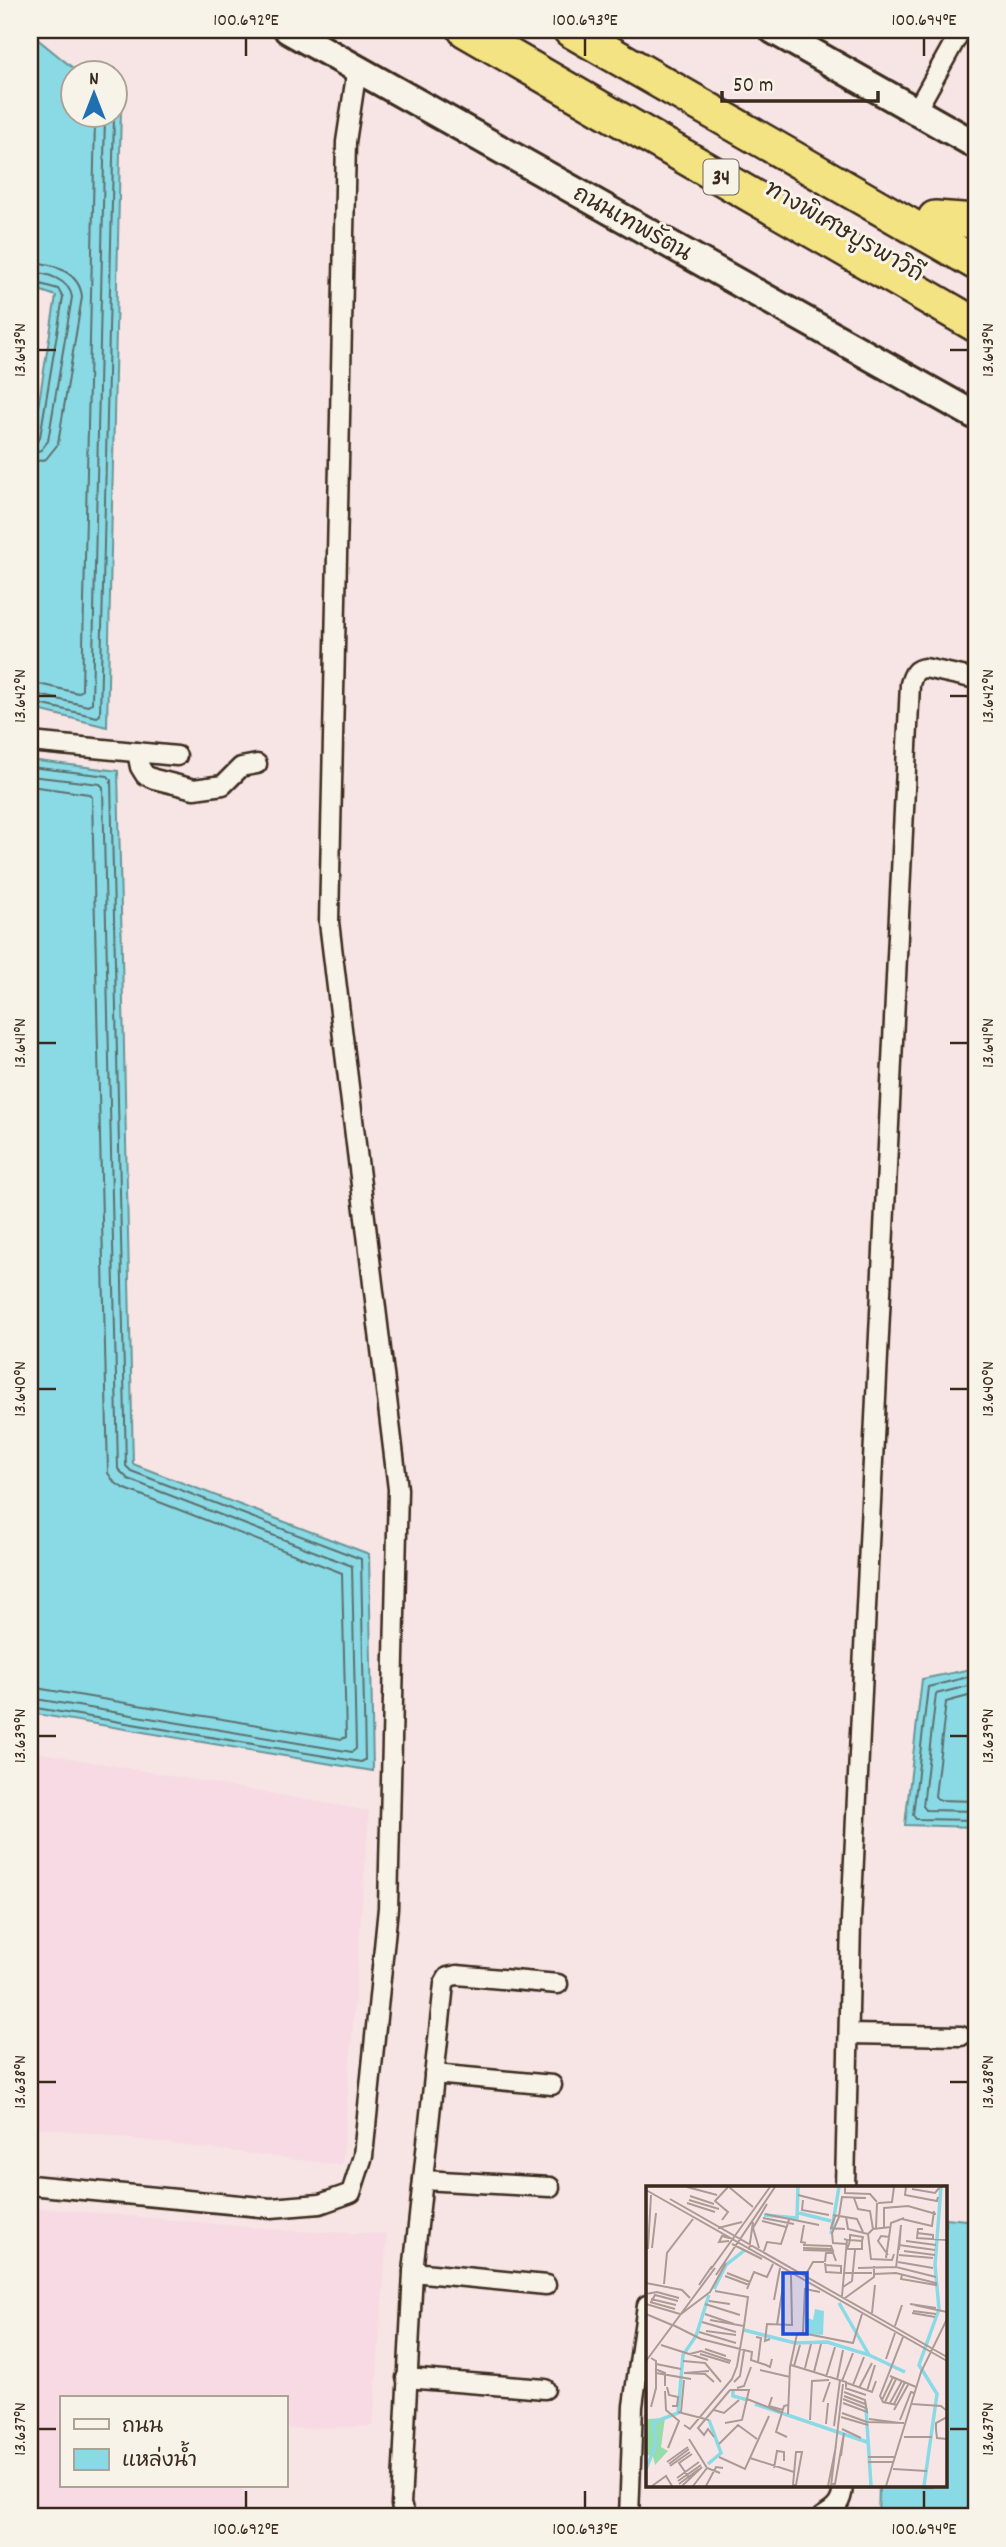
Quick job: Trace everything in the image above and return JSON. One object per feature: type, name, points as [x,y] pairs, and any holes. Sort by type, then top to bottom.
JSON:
[{"type":"highway","name":"34","points":[[465,30],[976,325]]},
{"type":"highway","name":"ทางพิเศษบูรพาวิถี","points":[[495,30],[976,305]]},
{"type":"highway","name":"ทางพิเศษบูรพาวิถี","points":[[570,30],[976,262]]},
{"type":"highway","points":[[603,30],[976,242]]},
{"type":"highway","points":[[935,218],[976,221]]},
{"type":"main road","name":"ถนนเทพรัตน","points":[[288,30],[976,416]]},
{"type":"main road","points":[[773,30],[976,145]]},
{"type":"street","points":[[916,111],[961,30]]},
{"type":"street","points":[[30,2185],[271,2208],[320,2204],[351,2193],[363,2156],[388,1908],[398,1489],[329,922],[346,142],[357,69]]},
{"type":"street","points":[[845,2186],[851,1922],[910,684],[914,673],[925,668],[976,680]]},
{"type":"street","points":[[30,742],[177,756]]},
{"type":"street","points":[[137,752],[145,775],[194,789],[223,785],[241,767],[257,764]]},
{"type":"street","points":[[406,2517],[401,2505],[413,2272],[444,1984],[449,1977],[457,1975],[558,1984]]},
{"type":"street","points":[[849,2034],[961,2036]]},
{"type":"street","points":[[434,2074],[552,2085]]},
{"type":"street","points":[[423,2180],[550,2187]]},
{"type":"street","points":[[413,2272],[546,2285]]},
{"type":"street","points":[[629,2517],[633,2406],[646,2312]]},
{"type":"street","points":[[406,2378],[545,2389]]},
{"type":"street","points":[[822,2517],[835,2510],[842,2499],[843,2488]]},
{"type":"shaded area","points":[[30,1751],[369,1811],[342,2165],[30,2126]]},
{"type":"shaded area","points":[[30,2207],[292,2231],[387,2234],[373,2426],[287,2429],[287,2396],[60,2396],[60,2488],[243,2488],[241,2517],[30,2517]]},
{"type":"water","points":[[30,33],[63,60],[60,60],[60,130],[121,130],[107,727],[30,708],[30,457],[56,296],[30,287]]},
{"type":"water","points":[[30,760],[118,771],[133,1464],[369,1554],[373,1771],[30,1713]]},
{"type":"water","points":[[976,1668],[976,1827],[905,1825],[922,1679]]},
{"type":"water","points":[[946,2218],[976,2221],[976,2517],[878,2517],[879,2488],[946,2488]]}]
